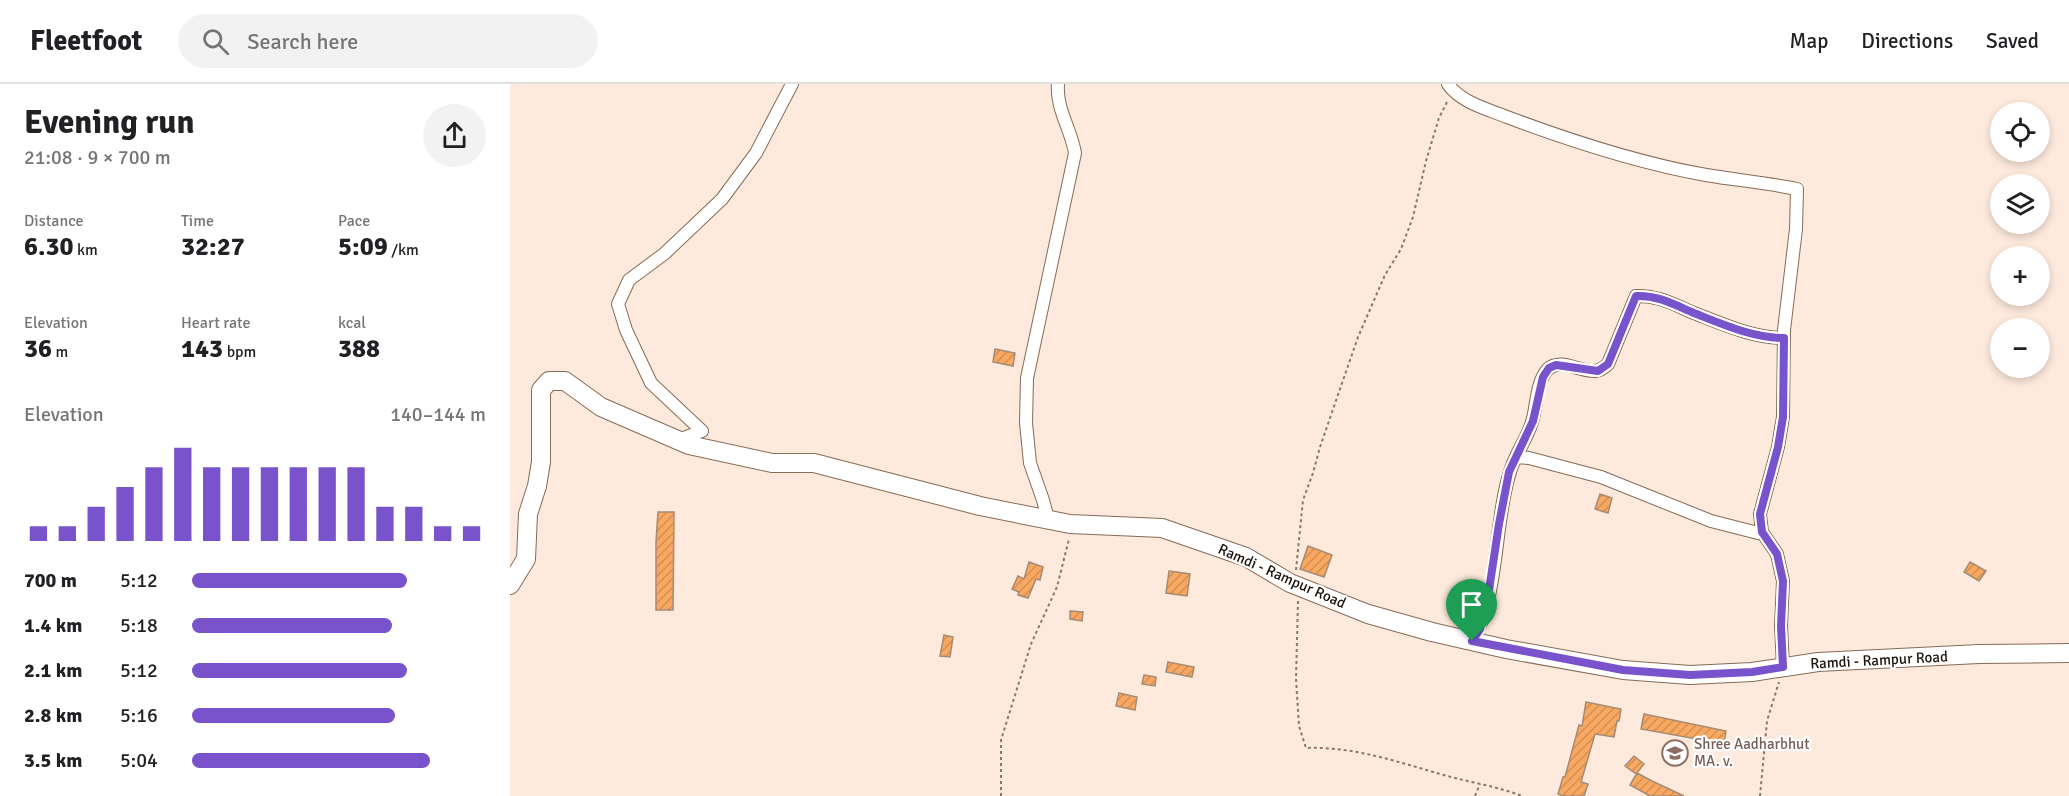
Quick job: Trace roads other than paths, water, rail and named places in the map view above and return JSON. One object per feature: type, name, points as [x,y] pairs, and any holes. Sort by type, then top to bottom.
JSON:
[{"type":"main road","name":"Ramdi - Rampur Road","points":[[510,585],[526,559],[528,514],[537,486],[541,462],[541,390],[545,384],[557,380],[565,381],[602,407],[689,445],[772,464],[814,463],[980,506],[1070,524],[1162,528],[1246,557],[1294,584],[1368,614],[1472,641],[1623,670],[1690,675],[1752,672],[1818,662],[1967,654],[2069,653]]},
{"type":"street","points":[[678,440],[702,431],[651,383],[626,330],[618,304],[629,280],[664,254],[722,199],[756,153],[792,84]]},
{"type":"street","points":[[1048,519],[1030,463],[1026,423],[1027,378],[1075,153],[1057,95],[1058,84]]},
{"type":"street","points":[[1450,88],[1478,105],[1528,125],[1626,156],[1705,174],[1797,189],[1796,229],[1784,338],[1783,417],[1778,447],[1760,514],[1762,532],[1777,554],[1783,581],[1781,626],[1783,667]]},
{"type":"street","points":[[1472,641],[1480,629],[1489,590],[1509,472],[1533,421],[1543,377],[1549,368],[1556,365],[1598,371],[1608,364],[1636,296],[1654,297],[1768,338],[1784,338]]},
{"type":"street","points":[[1516,457],[1529,458],[1601,477],[1711,521],[1758,533]]},
{"type":"place","name":"Shree Aadharbhut MA. v.","points":[[1675,753]]}]
